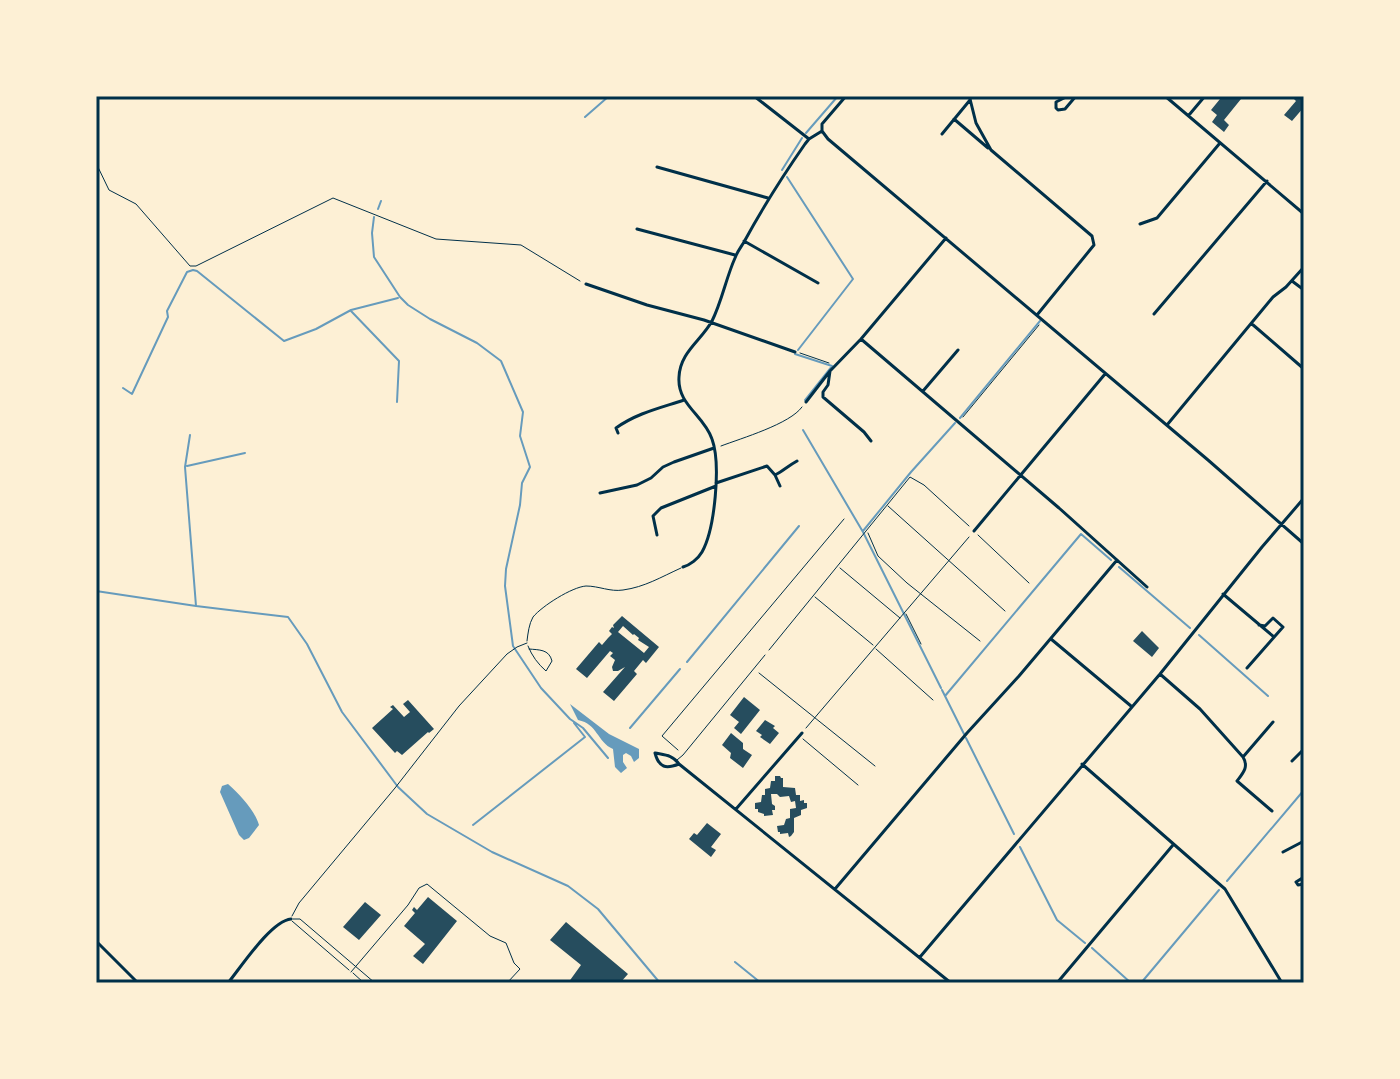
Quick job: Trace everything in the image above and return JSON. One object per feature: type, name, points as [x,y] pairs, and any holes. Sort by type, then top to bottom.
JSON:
[{"type":"street","points":[[754,96],[809,139]]},
{"type":"street","points":[[846,96],[822,124],[822,131],[828,139],[1304,544]]},
{"type":"street","points":[[1068,96],[1056,102],[1058,110],[1065,109],[1076,96]]},
{"type":"street","points":[[1165,96],[1304,214]]},
{"type":"street","points":[[1189,116],[1205,96]]},
{"type":"street","points":[[942,134],[971,98]]},
{"type":"street","points":[[971,98],[976,123],[991,150]]},
{"type":"street","points":[[954,119],[1094,240],[1094,245],[1037,315]]},
{"type":"street","points":[[683,567],[701,554],[712,519],[716,484],[715,448],[708,430],[684,400],[679,384],[681,364],[686,353],[711,323],[735,255],[768,198],[809,139],[822,131]]},
{"type":"street","points":[[1140,224],[1157,218],[1221,142]]},
{"type":"street","points":[[657,167],[768,198]]},
{"type":"street","points":[[1154,314],[1267,181]]},
{"type":"street","points":[[637,229],[735,255]]},
{"type":"street","points":[[806,402],[946,238]]},
{"type":"street","points":[[744,241],[818,283]]},
{"type":"street","points":[[1167,425],[1273,297],[1304,267]]},
{"type":"street","points":[[1292,281],[1304,290]]},
{"type":"street","points":[[586,284],[795,352]]},
{"type":"street","points":[[1251,323],[1304,369]]},
{"type":"street","points":[[861,339],[1105,547],[1147,587]]},
{"type":"street","points":[[923,391],[958,350]]},
{"type":"street","points":[[830,371],[823,397],[871,441]]},
{"type":"street","points":[[974,531],[1105,374]]},
{"type":"street","points":[[618,433],[616,428],[628,420],[684,400]]},
{"type":"street","points":[[600,493],[637,485],[663,467],[715,448]]},
{"type":"street","points":[[775,475],[797,461]]},
{"type":"street","points":[[657,535],[653,516],[661,508],[716,484],[767,466],[780,486]]},
{"type":"street","points":[[920,957],[1160,674],[1304,498]]},
{"type":"street","points":[[835,889],[1117,560]]},
{"type":"street","points":[[1223,594],[1274,637]]},
{"type":"street","points":[[1247,668],[1283,627],[1273,618],[1265,626],[1259,625]]},
{"type":"street","points":[[1051,639],[1131,706]]},
{"type":"street","points":[[1160,674],[1200,709],[1243,757],[1245,771],[1237,781],[1272,811]]},
{"type":"street","points":[[1243,757],[1273,722]]},
{"type":"street","points":[[736,809],[802,735]]},
{"type":"street","points":[[1292,761],[1304,749]]},
{"type":"street","points":[[678,762],[668,768],[661,766],[655,753],[668,755],[678,762],[951,983]]},
{"type":"street","points":[[1082,764],[1225,889],[1282,983]]},
{"type":"street","points":[[1283,852],[1304,841]]},
{"type":"street","points":[[1057,983],[1174,844]]},
{"type":"street","points":[[1304,877],[1296,882],[1300,886],[1304,884]]},
{"type":"street","points":[[228,983],[271,931],[282,920],[291,919]]},
{"type":"street","points":[[96,941],[138,983]]},
{"type":"lane","points":[[529,649],[550,654],[552,661],[546,671],[535,660],[529,649],[527,643],[530,623],[568,592],[591,586],[613,591],[635,588],[683,567]]},
{"type":"lane","points":[[291,919],[299,903],[459,706],[495,665],[516,647],[527,643]]},
{"type":"lane","points":[[678,762],[765,655]]},
{"type":"lane","points":[[351,972],[419,888],[427,884],[490,936],[506,943],[514,963],[520,969],[507,983]]},
{"type":"lane","points":[[291,919],[300,919],[375,983]]},
{"type":"lane","points":[[291,919],[364,983]]},
{"type":"path","points":[[96,163],[109,190],[136,204],[190,266],[196,266],[333,198],[436,239],[521,245],[586,284]]},
{"type":"path","points":[[959,422],[1041,323]]},
{"type":"path","points":[[795,352],[835,366]]},
{"type":"path","points":[[715,448],[798,413],[806,402]]},
{"type":"path","points":[[765,655],[910,477],[924,485],[1029,583]]},
{"type":"path","points":[[887,505],[1005,611]]},
{"type":"path","points":[[683,755],[662,736],[844,519]]},
{"type":"path","points":[[867,531],[878,556],[980,641]]},
{"type":"path","points":[[858,785],[802,735],[974,531]]},
{"type":"path","points":[[838,566],[900,617]]},
{"type":"path","points":[[813,596],[933,700]]},
{"type":"path","points":[[905,612],[921,644]]},
{"type":"path","points":[[753,669],[875,766]]},
{"type":"water","points":[[570,704],[609,734],[639,749],[639,758],[634,762],[631,756],[623,755],[627,768],[621,773],[615,767],[613,749],[590,725],[578,720]]},
{"type":"water","points":[[228,784],[250,808],[259,825],[244,840],[220,792],[222,786]]},
{"type":"building","points":[[1216,96],[1237,96],[1241,99],[1224,120],[1229,125],[1224,132],[1212,122],[1217,115],[1211,110],[1220,99]]},
{"type":"building","points":[[1291,96],[1304,96],[1304,107],[1292,121],[1284,115],[1296,101]]},
{"type":"building","points":[[622,616],[659,647],[646,663],[643,660],[634,671],[637,674],[614,701],[603,692],[625,667],[613,671],[615,660],[610,656],[613,653],[610,651],[587,678],[576,669],[599,642],[602,645],[612,634],[609,631],[614,628],[613,625]],"holes":[[[623,626],[649,647],[644,653],[618,632]]]},
{"type":"building","points":[[1142,631],[1159,648],[1152,657],[1133,641]]},
{"type":"building","points":[[744,697],[760,710],[741,734],[734,728],[739,722],[730,715]]},
{"type":"building","points":[[408,700],[434,729],[402,755],[397,751],[395,753],[372,728],[393,709],[390,707],[393,705],[404,717],[410,712],[403,704]]},
{"type":"building","points":[[765,720],[775,726],[773,728],[779,733],[770,744],[756,731]]},
{"type":"building","points":[[731,733],[752,755],[743,768],[730,758],[731,753],[722,745]]},
{"type":"building","points":[[775,776],[783,778],[783,787],[795,788],[800,801],[807,803],[801,815],[794,818],[794,832],[789,837],[788,833],[780,834],[777,826],[784,825],[790,818],[790,809],[796,808],[795,801],[791,802],[789,796],[771,794],[775,806],[773,815],[764,816],[755,809],[755,803],[761,802],[765,789],[770,788]]},
{"type":"building","points":[[707,823],[721,834],[711,847],[716,850],[711,857],[689,839]]},
{"type":"building","points":[[428,897],[457,921],[423,964],[413,956],[425,944],[404,926],[415,913],[412,910],[414,907],[417,910]]},
{"type":"building","points":[[365,902],[381,915],[359,940],[343,927]]},
{"type":"building","points":[[566,922],[628,974],[620,983],[568,983],[581,965],[550,940]]},
{"type":"waterway","points":[[585,117],[609,96]]},
{"type":"waterway","points":[[806,133],[838,96]]},
{"type":"waterway","points":[[782,170],[802,138]]},
{"type":"waterway","points":[[787,177],[853,279],[798,350]]},
{"type":"waterway","points":[[378,209],[381,201]]},
{"type":"waterway","points":[[374,217],[374,257],[400,297],[430,319],[477,343],[501,361],[523,412],[520,436],[530,467],[522,483],[506,569],[505,586],[513,646],[541,688],[570,719],[583,728],[608,758]]},
{"type":"waterway","points":[[123,388],[132,394],[168,317],[167,311],[187,272],[193,270],[284,341],[316,329],[351,310],[398,298]]},
{"type":"waterway","points":[[351,311],[399,361],[397,402]]},
{"type":"waterway","points":[[960,418],[1040,321]]},
{"type":"waterway","points":[[795,354],[832,366],[805,400]]},
{"type":"waterway","points":[[863,531],[955,423]]},
{"type":"waterway","points":[[803,430],[863,532],[941,688]]},
{"type":"waterway","points":[[190,435],[185,467],[196,606],[288,617],[307,644],[342,712],[398,787],[427,814],[492,852],[568,886],[598,909],[660,983]]},
{"type":"waterway","points":[[187,466],[245,453]]},
{"type":"waterway","points":[[687,662],[799,526]]},
{"type":"waterway","points":[[945,696],[1081,534],[1111,560]]},
{"type":"waterway","points":[[1119,567],[1190,628]]},
{"type":"waterway","points":[[96,591],[196,606]]},
{"type":"waterway","points":[[1199,635],[1268,696]]},
{"type":"waterway","points":[[630,728],[680,669]]},
{"type":"waterway","points":[[942,690],[964,734]]},
{"type":"waterway","points":[[473,825],[585,737],[574,723]]},
{"type":"waterway","points":[[966,738],[1014,834]]},
{"type":"waterway","points":[[1227,881],[1304,790]]},
{"type":"waterway","points":[[1020,847],[1057,920],[1085,943]]},
{"type":"waterway","points":[[1141,983],[1219,890]]},
{"type":"waterway","points":[[1092,948],[1131,983]]},
{"type":"waterway","points":[[735,962],[761,983]]}]
